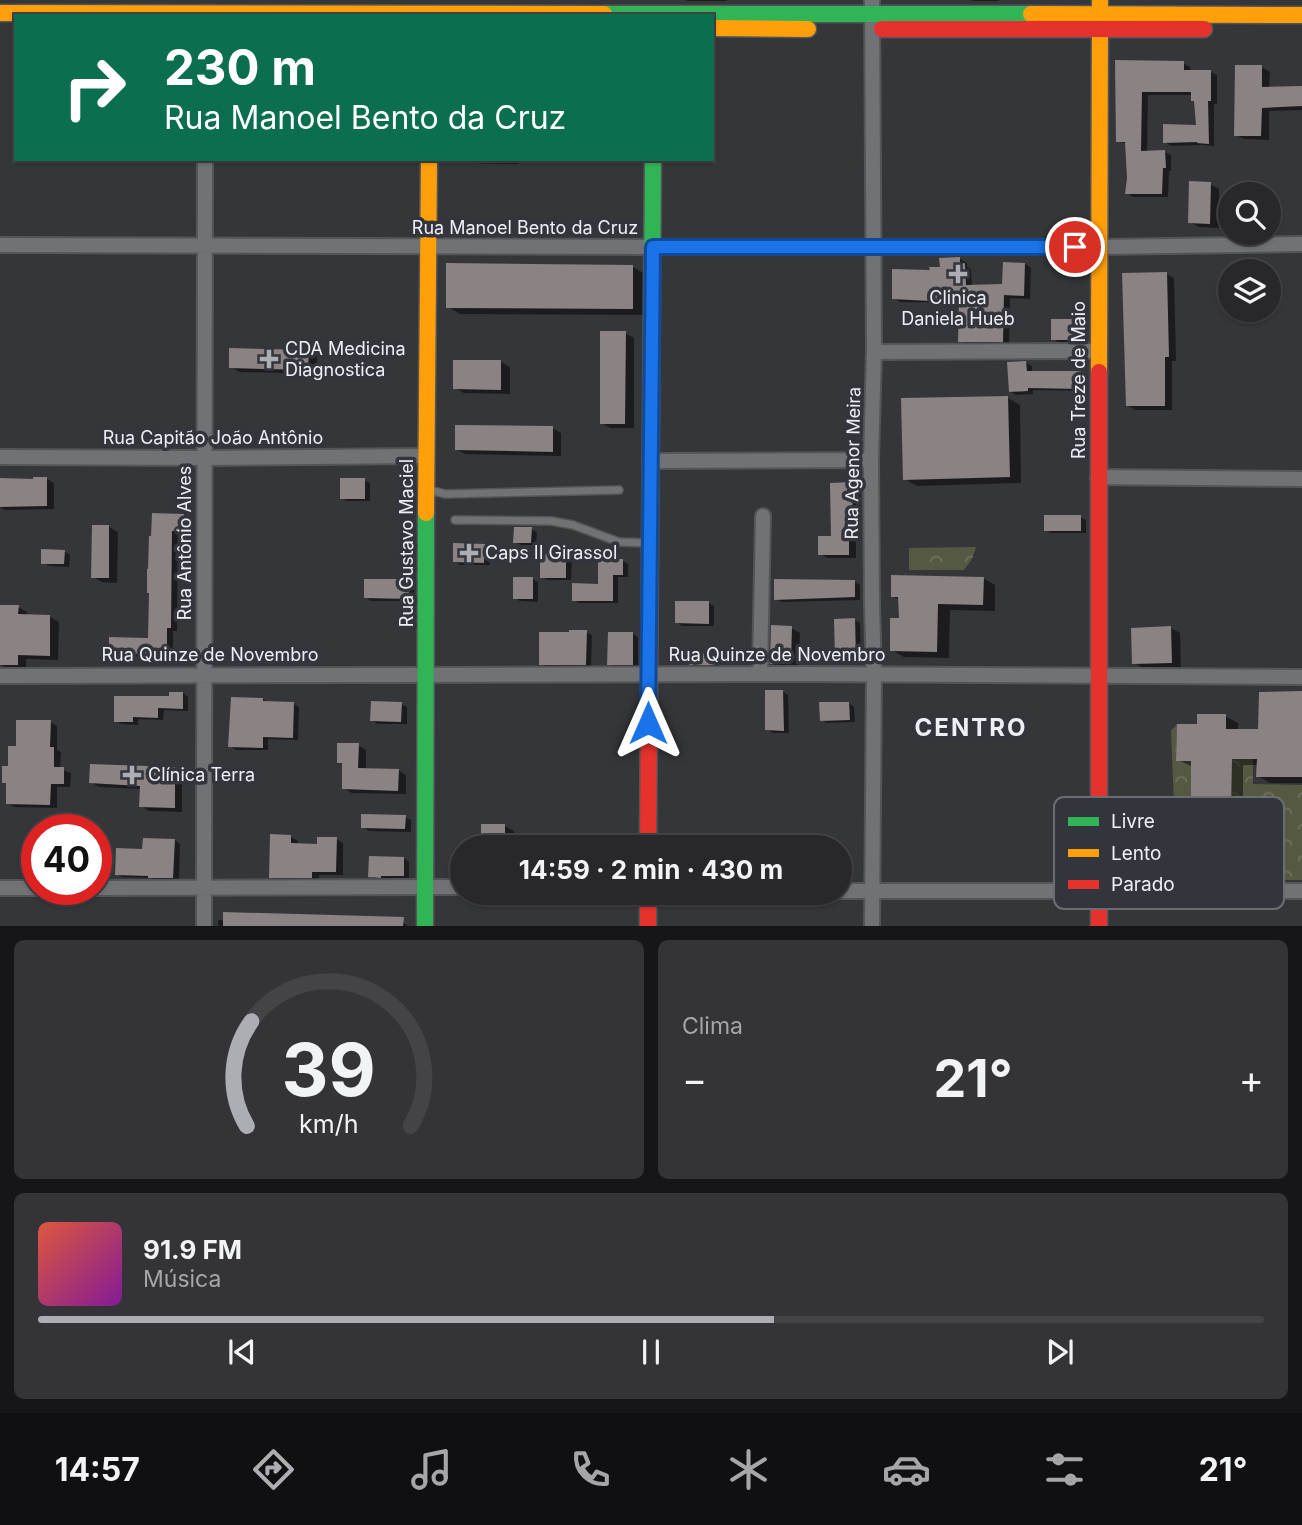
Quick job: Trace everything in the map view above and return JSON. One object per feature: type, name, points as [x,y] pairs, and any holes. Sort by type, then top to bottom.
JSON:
[{"type":"street","points":[[0,13],[652,10],[871,15],[1217,11],[1302,15]]},
{"type":"street","points":[[1100,14],[1302,28]]},
{"type":"street","name":"Rua Treze de Maio","points":[[1099,797],[1100,14]]},
{"type":"street","points":[[714,28],[871,15]]},
{"type":"street","name":"Rua Agenor Meira","points":[[871,15],[874,352],[871,460],[874,674],[872,926]]},
{"type":"street","name":"Rua Antônio Alves","points":[[204,926],[205,161]]},
{"type":"street","name":"Rua Gustavo Maciel","points":[[425,926],[429,161]]},
{"type":"street","points":[[648,835],[653,161]]},
{"type":"street","name":"Rua Manoel Bento da Cruz","points":[[0,245],[429,248],[1302,244]]},
{"type":"street","points":[[874,352],[1099,351]]},
{"type":"street","name":"Rua Capitão João Antônio","points":[[0,457],[426,456]]},
{"type":"street","points":[[651,461],[871,460]]},
{"type":"street","points":[[1098,477],[1302,479]]},
{"type":"street","points":[[760,674],[763,516]]},
{"type":"street","name":"Rua Quinze de Novembro","points":[[0,676],[874,674],[1302,677]]},
{"type":"street","points":[[112,888],[450,887]]},
{"type":"street","points":[[0,888],[21,888]]},
{"type":"street","points":[[852,891],[1054,891]]},
{"type":"street","points":[[1284,891],[1302,891]]},
{"type":"street","points":[[648,905],[648,926]]},
{"type":"lane","points":[[426,489],[445,494],[619,490]]},
{"type":"lane","points":[[455,520],[551,521],[573,525],[619,542],[650,543]]},
{"type":"green space","points":[[976,547],[964,570],[909,570],[909,548]]},
{"type":"green space","points":[[1177,724],[1176,761],[1191,761],[1191,797],[1174,797],[1171,731]]},
{"type":"green space","points":[[1244,729],[1253,736],[1253,784],[1302,785],[1302,880],[1284,880],[1284,797],[1231,797],[1232,759],[1244,759]]},
{"type":"building","points":[[1115,60],[1184,61],[1184,70],[1211,70],[1211,101],[1208,101],[1209,144],[1163,143],[1163,124],[1196,125],[1191,92],[1142,92],[1141,151],[1165,150],[1166,168],[1163,168],[1162,194],[1125,194],[1125,142],[1116,142]]},
{"type":"building","points":[[1235,65],[1262,65],[1262,87],[1302,86],[1302,106],[1262,108],[1261,136],[1234,136]]},
{"type":"building","points":[[1189,181],[1211,182],[1210,224],[1188,223]]},
{"type":"building","points":[[960,257],[960,264],[965,263],[966,285],[1002,284],[1003,262],[1025,263],[1024,296],[1004,295],[1003,342],[958,342],[959,299],[892,299],[892,269],[930,270],[929,267],[940,267],[939,258]]},
{"type":"building","points":[[446,263],[633,265],[633,309],[446,308]]},
{"type":"building","points":[[1167,272],[1169,357],[1165,357],[1165,406],[1126,406],[1122,273]]},
{"type":"building","points":[[1051,319],[1082,319],[1082,340],[1051,340]]},
{"type":"building","points":[[600,331],[626,331],[625,424],[600,424]]},
{"type":"building","name":"CDA Medicina Diagnostica","points":[[229,348],[309,350],[308,370],[229,368]]},
{"type":"building","points":[[453,360],[501,360],[501,390],[453,389]]},
{"type":"building","points":[[1026,361],[1027,371],[1081,371],[1081,389],[1028,388],[1028,391],[1009,392],[1007,362]]},
{"type":"building","points":[[1008,396],[1010,477],[903,480],[901,398]]},
{"type":"building","points":[[455,425],[553,426],[553,452],[455,450]]},
{"type":"building","points":[[47,477],[47,506],[0,507],[0,478]]},
{"type":"building","points":[[340,478],[365,478],[365,499],[340,499]]},
{"type":"building","points":[[852,482],[853,526],[849,526],[849,555],[818,555],[818,536],[831,536],[830,483]]},
{"type":"building","points":[[152,513],[184,514],[184,531],[172,531],[171,628],[167,628],[167,655],[109,653],[109,637],[148,638],[147,569]]},
{"type":"building","points":[[1044,515],[1081,515],[1081,531],[1044,531]]},
{"type":"building","points":[[92,525],[109,525],[109,578],[91,578]]},
{"type":"building","points":[[514,527],[532,527],[531,543],[513,543]]},
{"type":"building","name":"Caps II Girassol","points":[[453,543],[485,544],[484,563],[453,562]]},
{"type":"building","points":[[41,549],[65,550],[64,564],[41,564]]},
{"type":"building","points":[[540,554],[566,555],[566,578],[540,578]]},
{"type":"building","points":[[598,559],[623,559],[623,575],[613,575],[613,601],[572,601],[572,583],[598,584]]},
{"type":"building","points":[[891,575],[984,577],[983,605],[938,604],[937,652],[890,651],[890,618],[899,618],[898,597],[891,597]]},
{"type":"building","points":[[513,577],[533,577],[533,599],[513,599]]},
{"type":"building","points":[[364,579],[409,579],[409,599],[364,598]]},
{"type":"building","points":[[774,579],[855,580],[855,597],[774,600]]},
{"type":"building","points":[[675,601],[709,601],[709,624],[675,623]]},
{"type":"building","points":[[0,605],[19,605],[18,614],[50,615],[50,656],[18,655],[18,665],[0,665]]},
{"type":"building","points":[[855,618],[856,658],[835,658],[834,619]]},
{"type":"building","points":[[771,625],[792,626],[791,664],[770,664]]},
{"type":"building","points":[[1171,626],[1172,663],[1132,664],[1131,628]]},
{"type":"building","points":[[587,630],[586,665],[539,665],[539,632]]},
{"type":"building","points":[[608,632],[633,632],[633,665],[607,665]]},
{"type":"building","points":[[689,653],[715,654],[715,665],[689,665]]},
{"type":"building","points":[[765,690],[783,690],[784,731],[765,730]]},
{"type":"building","points":[[1302,691],[1302,777],[1256,777],[1257,759],[1232,759],[1231,797],[1191,797],[1191,761],[1176,761],[1177,724],[1197,724],[1197,714],[1226,714],[1226,729],[1258,729],[1259,692]]},
{"type":"building","points":[[169,692],[183,692],[183,709],[158,708],[158,718],[133,717],[133,722],[114,722],[114,696],[169,696]]},
{"type":"building","points":[[231,697],[294,702],[293,738],[263,737],[263,748],[228,747]]},
{"type":"building","points":[[371,701],[402,702],[401,722],[370,721]]},
{"type":"building","points":[[819,702],[849,702],[850,720],[820,721]]},
{"type":"building","points":[[16,720],[51,720],[50,747],[54,747],[54,767],[64,767],[64,784],[51,784],[50,805],[6,804],[6,783],[2,783],[2,766],[8,766],[8,746],[16,746]]},
{"type":"building","points":[[337,743],[359,743],[358,768],[399,769],[398,791],[342,789],[342,763],[337,763]]},
{"type":"building","name":"Clínica Terra","points":[[90,764],[175,767],[175,808],[139,807],[140,786],[89,783]]},
{"type":"building","points":[[361,814],[406,815],[405,829],[361,828]]},
{"type":"building","points":[[481,824],[505,824],[505,835],[481,835]]},
{"type":"building","points":[[270,834],[291,835],[291,843],[317,844],[317,837],[337,837],[336,872],[312,872],[312,878],[269,878]]},
{"type":"building","points":[[143,838],[175,839],[173,878],[115,875],[116,848],[142,849]]},
{"type":"building","points":[[369,856],[404,857],[404,876],[368,877]]},
{"type":"building","points":[[223,912],[404,917],[403,926],[223,926]]},
{"type":"traffic: fast","points":[[604,14],[1031,14]]},
{"type":"traffic: fast","points":[[650,551],[653,161]]},
{"type":"traffic: fast","points":[[425,926],[426,513]]},
{"type":"traffic: slow","points":[[1099,372],[1100,2]]},
{"type":"traffic: slow","points":[[0,13],[604,14]]},
{"type":"traffic: slow","points":[[1031,14],[1302,15]]},
{"type":"traffic: slow","points":[[714,28],[808,29]]},
{"type":"traffic: slow","points":[[426,513],[429,161]]},
{"type":"traffic: jam","points":[[882,29],[1204,29]]},
{"type":"traffic: jam","points":[[1099,372],[1099,797]]},
{"type":"traffic: jam","points":[[648,835],[650,551]]},
{"type":"traffic: jam","points":[[648,905],[648,926]]},
{"type":"traffic: jam","points":[[1099,909],[1099,926]]},
{"type":"place","name":"Clinica Daniela Hueb","points":[[958,274]]},
{"type":"place","name":"CDA Medicina Diagnostica","points":[[269,359]]},
{"type":"place","name":"Caps II Girassol","points":[[469,553]]},
{"type":"place","name":"Clínica Terra","points":[[132,775]]},
{"type":"district","name":"CENTRO","points":[[971,728]]},
{"type":"route","points":[[648,723],[653,247],[1075,247]]}]
